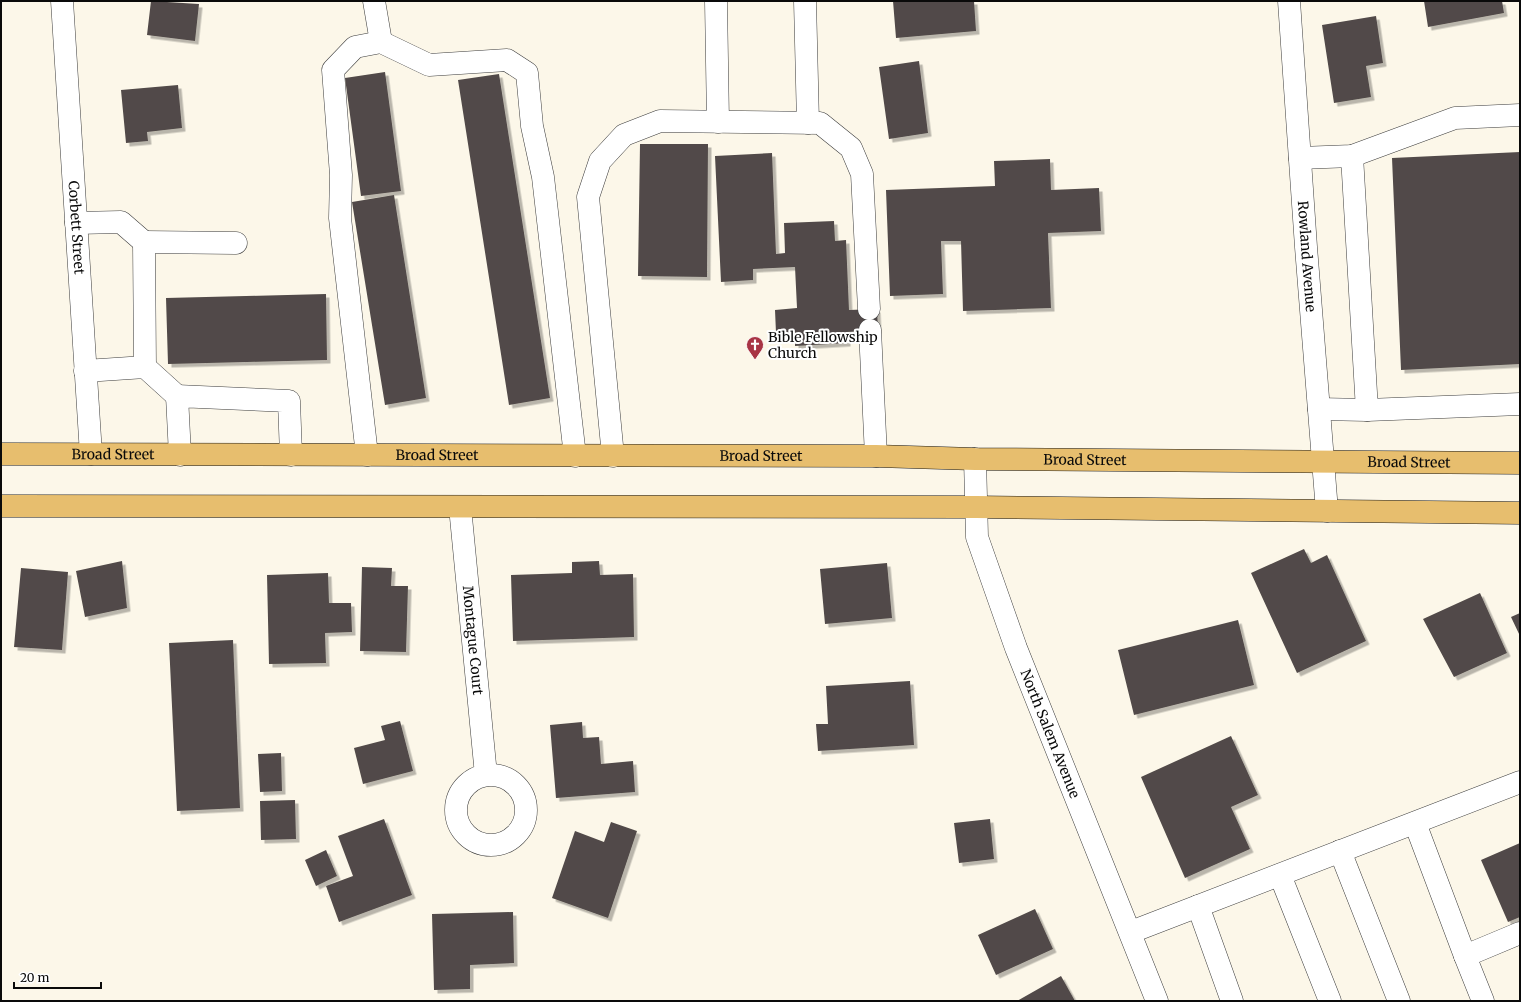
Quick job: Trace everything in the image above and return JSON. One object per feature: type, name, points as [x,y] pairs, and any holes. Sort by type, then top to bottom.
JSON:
[{"type":"main road","name":"Broad Street","points":[[1,454],[876,456],[974,459],[1520,463]]},
{"type":"main road","points":[[1,506],[976,508],[1520,513]]},
{"type":"street","name":"Corbett Street","points":[[62,1],[91,454]]},
{"type":"street","points":[[374,1],[381,42]]},
{"type":"street","points":[[716,1],[718,122]]},
{"type":"street","points":[[805,1],[808,123]]},
{"type":"street","name":"Rowland Avenue","points":[[1289,1],[1327,511]]},
{"type":"street","points":[[367,455],[340,218],[341,175],[333,70],[355,47],[381,42],[429,65],[507,60],[526,73],[532,126],[543,177],[575,456]]},
{"type":"street","points":[[1300,158],[1352,156],[1456,118],[1520,116]]},
{"type":"street","points":[[613,456],[588,197],[600,161],[624,135],[660,122],[820,123],[851,148],[862,174],[876,456]]},
{"type":"street","points":[[1352,156],[1367,410]]},
{"type":"street","points":[[76,223],[121,222],[144,242],[236,243]]},
{"type":"street","points":[[144,242],[145,367]]},
{"type":"street","points":[[85,371],[145,367],[177,396],[289,401],[291,455]]},
{"type":"street","points":[[177,396],[180,455]]},
{"type":"street","points":[[1319,409],[1367,410],[1520,404]]},
{"type":"street","name":"North Salem Avenue","points":[[974,459],[977,537],[1016,648],[1131,932],[1157,1001]]},
{"type":"street","name":"Montague Court","points":[[460,507],[486,775]]},
{"type":"street","points":[[1131,932],[1520,782]]},
{"type":"street","points":[[1415,823],[1483,1001]]},
{"type":"street","points":[[1340,851],[1399,1001]]},
{"type":"street","points":[[1280,875],[1330,1001]]},
{"type":"street","points":[[1198,906],[1232,1001]]},
{"type":"street","points":[[1465,956],[1520,933]]},
{"type":"building","points":[[151,1],[199,4],[195,41],[147,35]]},
{"type":"building","points":[[893,1],[974,1],[976,31],[896,38]]},
{"type":"building","points":[[1424,1],[1502,1],[1504,13],[1428,27]]},
{"type":"building","points":[[1376,16],[1383,63],[1366,66],[1371,97],[1334,103],[1322,25]]},
{"type":"building","points":[[919,61],[928,133],[889,139],[879,67]]},
{"type":"building","points":[[385,72],[401,191],[361,196],[345,78]]},
{"type":"building","points":[[499,74],[550,398],[509,405],[458,80]]},
{"type":"building","points":[[178,85],[182,128],[147,132],[148,141],[126,143],[121,90]]},
{"type":"building","points":[[640,144],[708,144],[707,277],[638,276]]},
{"type":"building","points":[[1520,152],[1520,364],[1401,370],[1392,158]]},
{"type":"building","points":[[772,153],[776,254],[785,253],[784,223],[834,221],[835,241],[846,240],[849,310],[877,309],[878,330],[847,332],[847,343],[795,346],[795,332],[776,333],[775,310],[797,308],[795,267],[753,269],[753,280],[721,282],[715,156]]},
{"type":"building","points":[[1050,159],[1051,190],[1099,188],[1101,231],[1048,233],[1051,308],[963,311],[961,241],[941,241],[943,294],[890,296],[886,190],[995,186],[994,161]]},
{"type":"building","points":[[394,195],[426,398],[385,405],[352,202]]},
{"type":"building","points":[[326,294],[327,360],[168,364],[166,298]]},
{"type":"building","points":[[1304,549],[1311,563],[1327,555],[1366,641],[1297,673],[1251,573]]},
{"type":"building","points":[[122,561],[127,608],[85,617],[76,571]]},
{"type":"building","points":[[599,561],[600,575],[633,574],[634,637],[513,641],[511,575],[572,573],[572,562]]},
{"type":"building","points":[[887,563],[892,618],[825,624],[820,569]]},
{"type":"building","points":[[362,567],[392,568],[391,586],[408,586],[406,652],[360,651]]},
{"type":"building","points":[[21,568],[68,572],[62,650],[14,647]]},
{"type":"building","points":[[328,573],[329,603],[351,603],[352,632],[325,633],[326,663],[269,664],[267,575]]},
{"type":"building","points":[[1480,593],[1507,653],[1454,677],[1423,619]]},
{"type":"building","points":[[1520,613],[1520,636],[1511,617]]},
{"type":"building","points":[[1238,620],[1254,685],[1134,715],[1118,650]]},
{"type":"building","points":[[233,640],[240,808],[177,811],[169,643]]},
{"type":"building","points":[[910,681],[914,745],[818,751],[816,724],[828,724],[826,686]]},
{"type":"building","points":[[400,721],[413,771],[363,784],[354,748],[385,740],[381,726]]},
{"type":"building","points":[[582,722],[583,738],[599,737],[601,764],[633,761],[635,792],[556,798],[550,725]]},
{"type":"building","points":[[1231,736],[1258,795],[1231,807],[1250,849],[1185,878],[1141,777]]},
{"type":"building","points":[[281,753],[282,791],[260,792],[258,754]]},
{"type":"building","points":[[295,800],[296,839],[261,840],[260,801]]},
{"type":"building","points":[[384,819],[412,895],[339,922],[326,886],[353,876],[338,836]]},
{"type":"building","points":[[990,819],[994,859],[959,863],[954,823]]},
{"type":"building","points":[[611,822],[637,831],[608,918],[552,898],[575,831],[604,842]]},
{"type":"building","points":[[1520,843],[1520,917],[1508,922],[1481,860]]},
{"type":"building","points":[[326,850],[337,876],[316,886],[305,860]]},
{"type":"building","points":[[1035,909],[1053,949],[996,975],[978,935]]},
{"type":"building","points":[[513,912],[514,963],[470,965],[470,989],[434,990],[432,914]]},
{"type":"building","points":[[1061,976],[1075,1001],[1017,1001]]},
{"type":"place","name":"Bible Fellowship Church","points":[[755,360]]}]
